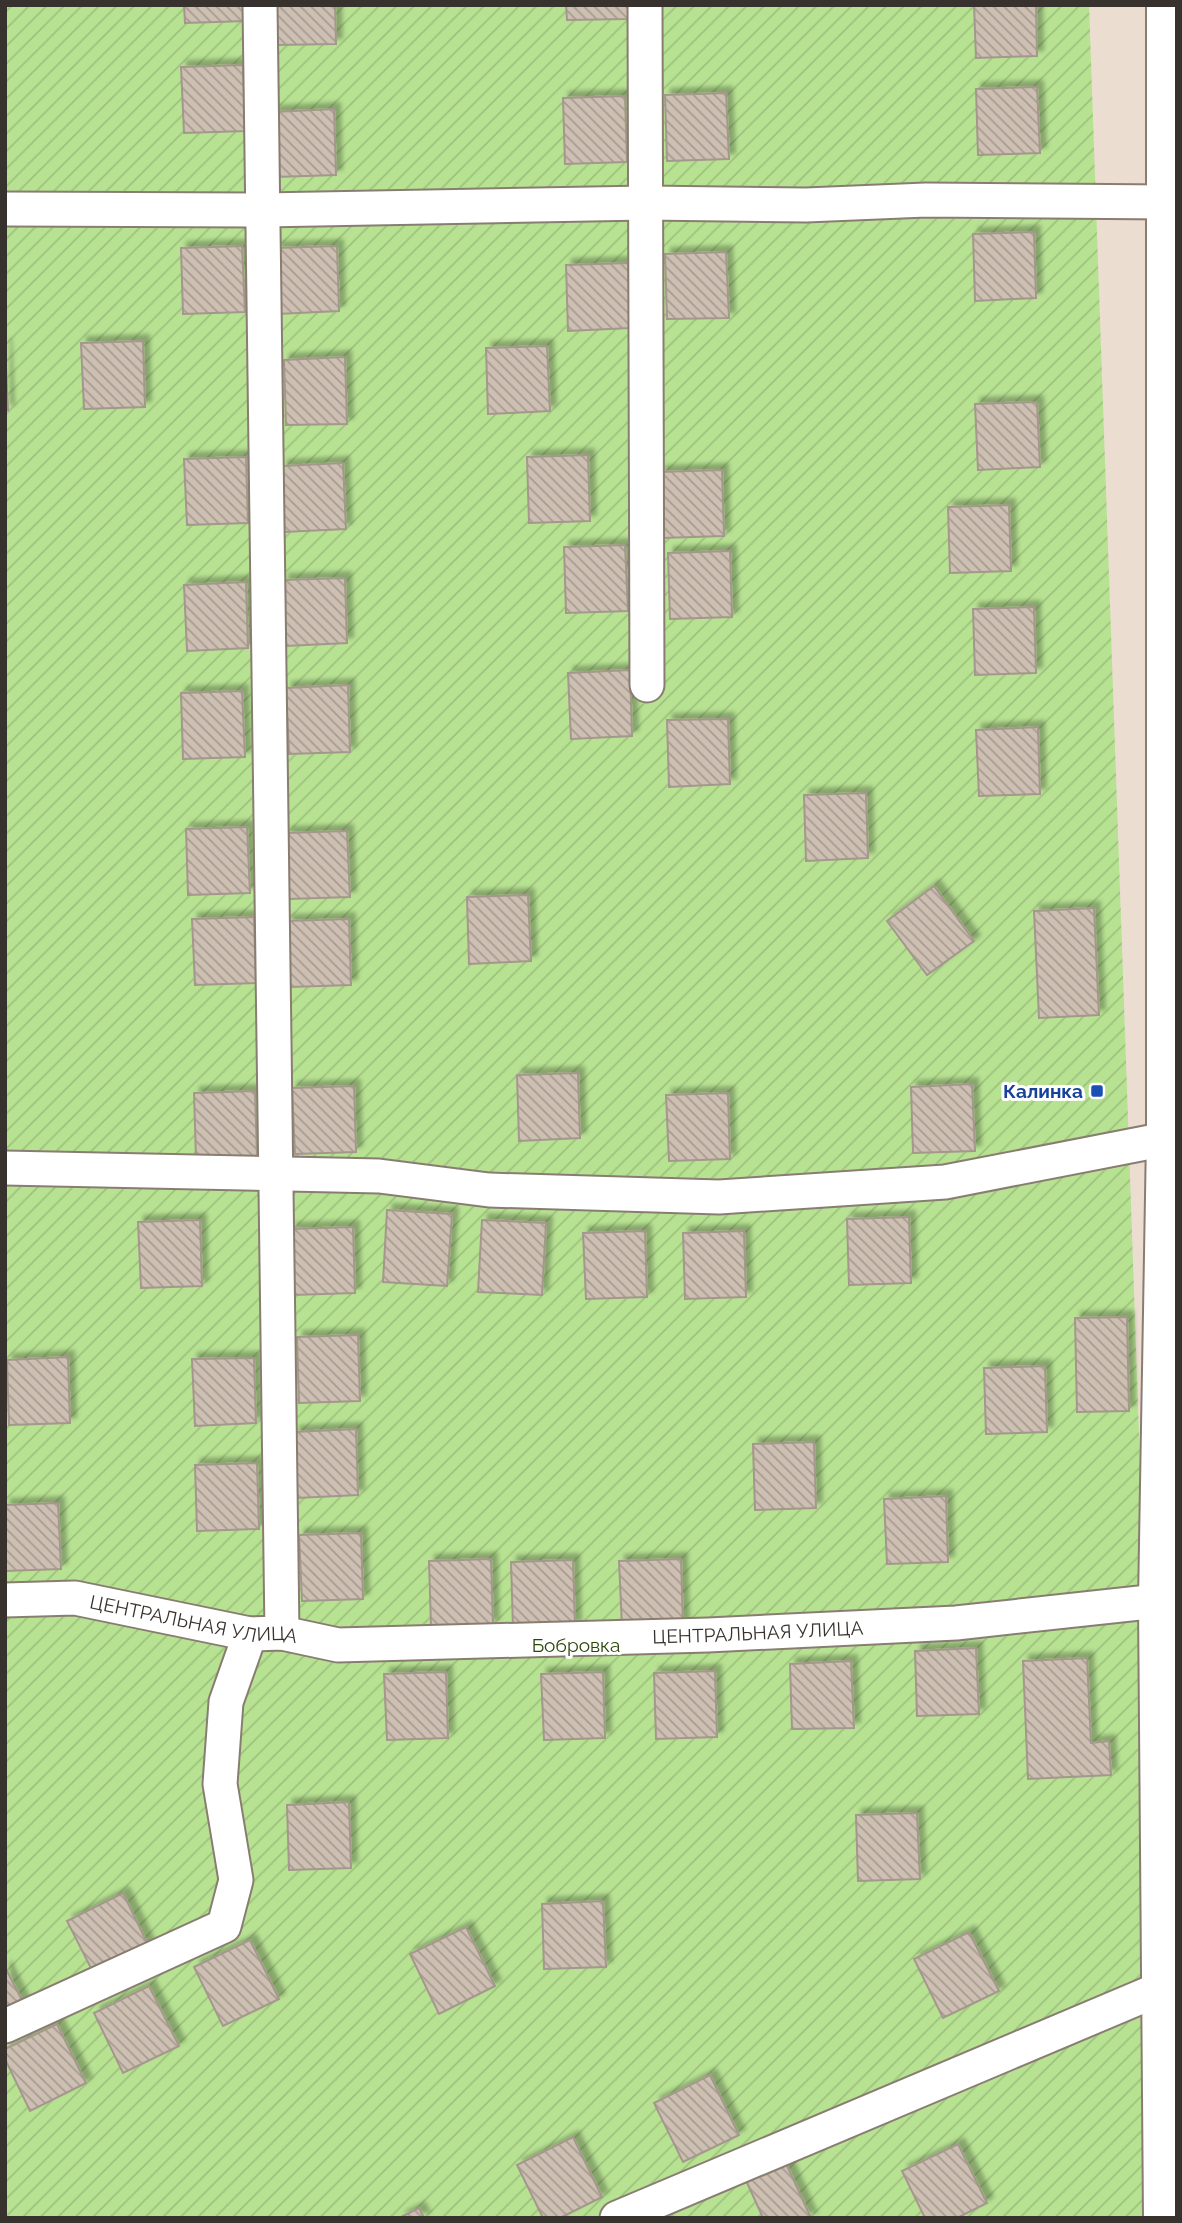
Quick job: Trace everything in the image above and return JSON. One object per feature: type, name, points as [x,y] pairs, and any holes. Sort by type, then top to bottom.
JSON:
[{"type":"street","points":[[5,2025],[224,1926],[236,1880],[220,1784],[226,1702],[266,1634],[273,1173],[260,5]]},
{"type":"street","points":[[645,5],[647,685]]},
{"type":"street","points":[[1163,2218],[1169,1989],[1166,1139],[1172,198],[1166,5]]},
{"type":"street","points":[[5,209],[263,210],[646,203],[806,205],[926,200],[1172,198]]},
{"type":"street","points":[[5,1168],[379,1176],[489,1190],[719,1197],[945,1182],[1166,1139]]},
{"type":"street","name":"ЦЕНТРАЛЬНАЯ УЛИЦА","points":[[5,1600],[75,1598],[266,1634],[338,1644],[708,1635],[956,1623],[1167,1601]]},
{"type":"street","points":[[617,2218],[1169,1989]]},
{"type":"green space","name":"Бобровка","points":[[5,5],[1089,5],[1148,1691],[1177,2218],[5,2218]]},
{"type":"building","points":[[184,5],[246,5],[246,21],[185,23]]},
{"type":"building","points":[[273,5],[335,5],[336,44],[275,45]]},
{"type":"building","points":[[566,5],[628,5],[628,19],[567,20]]},
{"type":"building","points":[[974,5],[1036,5],[1037,56],[976,58]]},
{"type":"building","points":[[243,65],[245,131],[184,133],[181,67]]},
{"type":"building","points":[[1037,87],[1040,153],[978,155],[976,89]]},
{"type":"building","points":[[726,93],[729,159],[667,161],[665,95]]},
{"type":"building","points":[[625,96],[627,162],[565,164],[563,98]]},
{"type":"building","points":[[334,109],[336,175],[275,177],[273,112]]},
{"type":"building","points":[[1034,232],[1036,298],[975,301],[973,234]]},
{"type":"building","points":[[242,246],[245,312],[183,314],[181,248]]},
{"type":"building","points":[[337,246],[339,311],[278,314],[276,248]]},
{"type":"building","points":[[726,252],[729,318],[667,319],[665,254]]},
{"type":"building","points":[[628,263],[630,328],[568,331],[566,265]]},
{"type":"building","points":[[143,341],[145,407],[84,409],[81,343]]},
{"type":"building","points":[[5,344],[8,410],[5,410]]},
{"type":"building","points":[[547,346],[550,411],[488,414],[486,348]]},
{"type":"building","points":[[345,357],[347,424],[286,425],[284,360]]},
{"type":"building","points":[[1037,402],[1040,467],[978,470],[975,404]]},
{"type":"building","points":[[588,455],[590,521],[529,523],[527,457]]},
{"type":"building","points":[[246,457],[248,523],[187,525],[184,459]]},
{"type":"building","points":[[343,463],[346,529],[284,532],[282,466]]},
{"type":"building","points":[[722,470],[724,536],[662,538],[660,472]]},
{"type":"building","points":[[1009,505],[1011,571],[950,573],[948,507]]},
{"type":"building","points":[[625,545],[628,611],[566,613],[564,547]]},
{"type":"building","points":[[730,551],[732,617],[670,619],[668,553]]},
{"type":"building","points":[[345,578],[347,643],[286,646],[283,580]]},
{"type":"building","points":[[246,582],[248,648],[187,651],[184,585]]},
{"type":"building","points":[[1034,607],[1036,673],[975,675],[973,609]]},
{"type":"building","points":[[630,670],[632,736],[571,739],[568,673]]},
{"type":"building","points":[[348,685],[350,752],[289,754],[286,688]]},
{"type":"building","points":[[242,691],[245,757],[183,759],[181,693]]},
{"type":"building","points":[[728,719],[730,784],[669,787],[667,720]]},
{"type":"building","points":[[1038,727],[1040,794],[979,796],[976,730]]},
{"type":"building","points":[[866,793],[868,858],[806,861],[804,795]]},
{"type":"building","points":[[247,827],[250,893],[188,895],[186,829]]},
{"type":"building","points":[[347,831],[350,897],[288,899],[286,833]]},
{"type":"building","points":[[934,886],[974,941],[927,975],[887,921]]},
{"type":"building","points":[[528,895],[531,961],[469,964],[467,897]]},
{"type":"building","points":[[1094,908],[1099,1015],[1039,1018],[1034,911]]},
{"type":"building","points":[[254,917],[256,983],[195,985],[192,919]]},
{"type":"building","points":[[349,919],[351,985],[290,987],[287,921]]},
{"type":"building","points":[[578,1073],[580,1138],[519,1141],[517,1075]]},
{"type":"building","points":[[972,1084],[975,1151],[913,1153],[911,1087]]},
{"type":"building","points":[[354,1086],[356,1152],[295,1154],[292,1088]]},
{"type":"building","points":[[255,1091],[257,1157],[196,1159],[194,1093]]},
{"type":"building","points":[[728,1093],[730,1159],[669,1161],[666,1095]]},
{"type":"building","points":[[387,1210],[452,1214],[447,1286],[383,1282]]},
{"type":"building","points":[[909,1217],[911,1283],[849,1285],[847,1219]]},
{"type":"building","points":[[200,1220],[202,1286],[141,1288],[138,1222]]},
{"type":"building","points":[[482,1220],[546,1223],[542,1295],[478,1292]]},
{"type":"building","points":[[353,1227],[355,1293],[293,1295],[291,1229]]},
{"type":"building","points":[[645,1231],[647,1297],[586,1299],[583,1233]]},
{"type":"building","points":[[744,1231],[746,1297],[685,1299],[683,1233]]},
{"type":"building","points":[[1127,1317],[1129,1411],[1077,1412],[1075,1318]]},
{"type":"building","points":[[358,1335],[360,1401],[299,1403],[297,1337]]},
{"type":"building","points":[[68,1357],[70,1423],[9,1425],[7,1360]]},
{"type":"building","points":[[254,1358],[256,1423],[195,1426],[192,1359]]},
{"type":"building","points":[[1045,1366],[1047,1432],[986,1434],[984,1368]]},
{"type":"building","points":[[356,1429],[358,1495],[297,1498],[294,1432]]},
{"type":"building","points":[[814,1442],[816,1508],[755,1510],[753,1444]]},
{"type":"building","points":[[257,1463],[259,1529],[197,1531],[195,1465]]},
{"type":"building","points":[[946,1496],[948,1562],[887,1564],[884,1499]]},
{"type":"building","points":[[58,1503],[61,1569],[5,1571],[5,1505]]},
{"type":"building","points":[[361,1533],[363,1599],[302,1601],[299,1535]]},
{"type":"building","points":[[491,1559],[493,1625],[431,1627],[429,1561]]},
{"type":"building","points":[[681,1559],[683,1625],[622,1627],[619,1561]]},
{"type":"building","points":[[573,1560],[575,1626],[513,1628],[511,1562]]},
{"type":"building","points":[[976,1648],[979,1714],[917,1716],[915,1651]]},
{"type":"building","points":[[1087,1658],[1091,1743],[1109,1741],[1111,1775],[1028,1779],[1023,1661]]},
{"type":"building","points":[[851,1661],[854,1728],[792,1729],[790,1664]]},
{"type":"building","points":[[715,1671],[717,1737],[656,1739],[654,1673]]},
{"type":"building","points":[[446,1672],[448,1738],[387,1740],[384,1674]]},
{"type":"building","points":[[603,1672],[605,1738],[544,1740],[541,1674]]},
{"type":"building","points":[[349,1802],[351,1868],[289,1870],[287,1805]]},
{"type":"building","points":[[917,1813],[920,1879],[858,1881],[856,1815]]},
{"type":"building","points":[[123,1893],[152,1953],[97,1980],[67,1921]]},
{"type":"building","points":[[603,1901],[606,1967],[544,1969],[542,1904]]},
{"type":"building","points":[[466,1927],[495,1986],[439,2014],[410,1954]]},
{"type":"building","points":[[969,1932],[999,1991],[943,2018],[914,1959]]},
{"type":"building","points":[[250,1940],[279,1999],[223,2026],[194,1967]]},
{"type":"building","points":[[5,1967],[26,2008],[5,2018]]},
{"type":"building","points":[[149,1986],[179,2046],[123,2073],[94,2013]]},
{"type":"building","points":[[57,2024],[86,2083],[30,2111],[5,2059],[5,2049]]},
{"type":"building","points":[[710,2075],[739,2135],[683,2162],[654,2103]]},
{"type":"building","points":[[573,2137],[602,2197],[560,2218],[543,2218],[517,2165]]},
{"type":"building","points":[[958,2144],[987,2203],[957,2218],[925,2218],[902,2171]]},
{"type":"building","points":[[784,2159],[811,2218],[763,2218],[744,2176]]},
{"type":"building","points":[[419,2208],[424,2218],[399,2218]]},
{"type":"place","name":"Калинка","points":[[1097,1091]]}]
